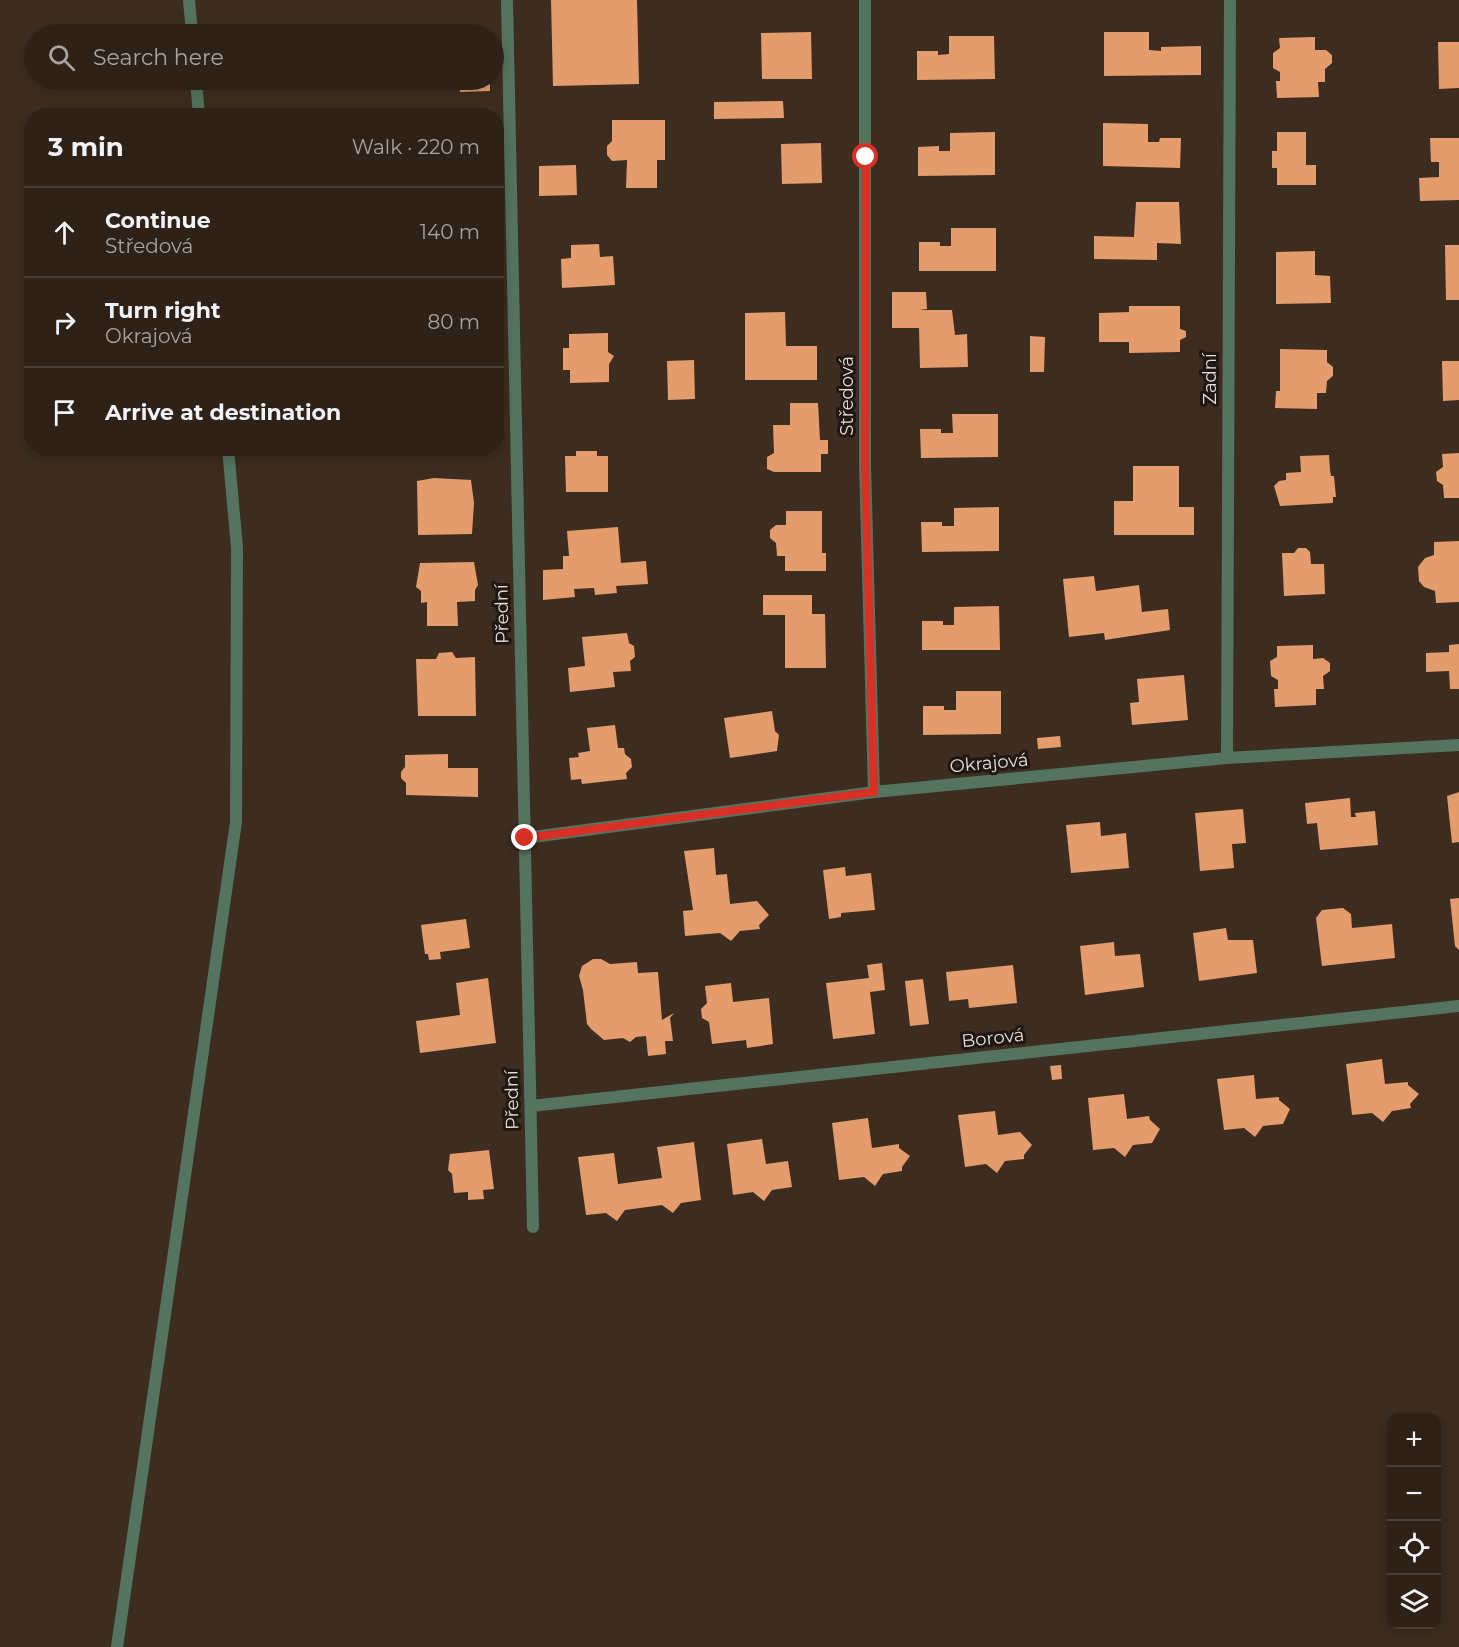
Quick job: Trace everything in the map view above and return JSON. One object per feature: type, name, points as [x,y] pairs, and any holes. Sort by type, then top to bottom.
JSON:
[{"type":"street","points":[[189,0],[191,24]]},
{"type":"street","name":"Přední","points":[[507,0],[533,1227]]},
{"type":"street","name":"Středová","points":[[865,0],[865,464],[874,792]]},
{"type":"street","name":"Zadní","points":[[1227,758],[1230,0]]},
{"type":"street","points":[[197,90],[198,108]]},
{"type":"street","points":[[117,1647],[236,822],[237,548],[229,456]]},
{"type":"street","name":"Okrajová","points":[[525,838],[874,792],[1227,758],[1459,745]]},
{"type":"street","name":"Borová","points":[[531,1106],[1459,1006]]},
{"type":"building","points":[[551,0],[637,0],[639,84],[553,86]]},
{"type":"building","points":[[811,32],[812,79],[762,79],[761,33]]},
{"type":"building","points":[[1104,32],[1149,32],[1149,50],[1161,51],[1161,47],[1201,46],[1201,75],[1104,76]]},
{"type":"building","points":[[949,36],[994,36],[995,79],[917,80],[917,51],[938,51],[938,55],[949,54]]},
{"type":"building","points":[[1315,37],[1315,50],[1326,50],[1332,55],[1332,63],[1325,69],[1325,82],[1318,82],[1319,97],[1277,98],[1276,81],[1280,81],[1280,72],[1273,68],[1273,53],[1280,48],[1279,38]]},
{"type":"building","points":[[1438,42],[1459,42],[1459,88],[1439,89]]},
{"type":"building","points":[[460,90],[490,90],[490,91],[460,92]]},
{"type":"building","points":[[783,101],[784,118],[714,119],[714,102]]},
{"type":"building","points":[[612,120],[665,120],[665,160],[657,160],[657,188],[626,188],[627,160],[612,161],[607,155],[607,146],[612,141]]},
{"type":"building","points":[[1103,123],[1148,124],[1148,142],[1159,142],[1160,138],[1181,138],[1180,168],[1103,166]]},
{"type":"building","points":[[995,132],[995,175],[918,176],[918,147],[939,146],[939,151],[950,151],[950,133]]},
{"type":"building","points":[[1277,132],[1306,132],[1306,165],[1316,165],[1316,185],[1277,185],[1277,168],[1272,168],[1272,151],[1277,151]]},
{"type":"building","points":[[1430,138],[1459,138],[1459,200],[1420,201],[1419,178],[1439,177],[1439,162],[1431,162]]},
{"type":"building","points":[[821,143],[822,183],[782,184],[781,144]]},
{"type":"building","points":[[576,165],[577,195],[539,196],[539,166]]},
{"type":"building","points":[[1136,202],[1179,202],[1181,244],[1157,243],[1157,260],[1094,259],[1094,236],[1134,237]]},
{"type":"building","points":[[951,228],[996,228],[996,271],[919,271],[919,242],[940,242],[940,246],[951,246]]},
{"type":"building","points":[[599,244],[600,257],[613,256],[615,285],[562,288],[561,259],[571,258],[571,245]]},
{"type":"building","points":[[1445,245],[1459,245],[1459,300],[1446,300]]},
{"type":"building","points":[[1315,251],[1315,275],[1330,276],[1331,303],[1276,304],[1276,252]]},
{"type":"building","points":[[892,292],[926,292],[927,309],[919,310],[952,310],[955,335],[967,334],[968,367],[920,368],[919,328],[892,328]]},
{"type":"building","points":[[1129,306],[1180,306],[1180,329],[1186,331],[1186,337],[1180,340],[1180,352],[1129,353],[1129,342],[1099,342],[1099,313],[1129,312]]},
{"type":"building","points":[[785,312],[786,346],[817,346],[817,380],[745,380],[745,313]]},
{"type":"building","points":[[608,333],[608,352],[614,356],[609,364],[609,382],[570,383],[570,370],[563,370],[563,348],[569,348],[569,334]]},
{"type":"building","points":[[1030,336],[1045,337],[1044,372],[1030,372]]},
{"type":"building","points":[[1280,349],[1327,350],[1327,362],[1333,367],[1333,376],[1327,381],[1326,393],[1317,393],[1317,409],[1275,408],[1276,391],[1280,391]]},
{"type":"building","points":[[694,360],[695,399],[668,400],[667,361]]},
{"type":"building","points":[[1442,361],[1459,361],[1459,400],[1443,401]]},
{"type":"building","points":[[790,403],[818,403],[820,440],[828,440],[828,454],[821,454],[821,472],[774,472],[767,469],[767,457],[774,453],[773,425],[790,425]]},
{"type":"building","points":[[952,414],[998,414],[998,457],[921,458],[920,429],[941,429],[941,433],[953,433]]},
{"type":"building","points":[[576,451],[597,451],[597,456],[608,456],[608,492],[566,492],[565,456],[576,456]]},
{"type":"building","points":[[1459,453],[1459,498],[1444,498],[1443,485],[1437,481],[1436,472],[1443,467],[1442,454]]},
{"type":"building","points":[[1329,455],[1336,497],[1333,497],[1333,503],[1280,506],[1274,486],[1279,481],[1286,480],[1286,473],[1301,472],[1300,456]]},
{"type":"building","points":[[1133,466],[1179,466],[1179,507],[1194,507],[1194,535],[1114,535],[1114,501],[1133,501]]},
{"type":"building","points":[[434,478],[471,480],[474,503],[472,534],[418,535],[417,481]]},
{"type":"building","points":[[999,507],[999,551],[922,552],[921,522],[942,522],[942,526],[954,526],[954,508]]},
{"type":"building","points":[[786,511],[822,511],[822,553],[826,553],[826,571],[785,571],[785,556],[777,556],[776,543],[770,538],[770,530],[776,525],[786,525]]},
{"type":"building","points":[[618,527],[621,563],[646,561],[648,584],[616,586],[617,593],[595,595],[594,588],[574,589],[575,597],[543,600],[543,570],[563,569],[563,556],[569,556],[567,531]]},
{"type":"building","points":[[1459,541],[1459,602],[1436,603],[1435,591],[1424,587],[1419,581],[1418,567],[1425,558],[1434,555],[1434,542]]},
{"type":"building","points":[[1298,548],[1306,548],[1310,552],[1311,564],[1324,564],[1325,594],[1284,596],[1282,553],[1294,553]]},
{"type":"building","points":[[474,562],[478,585],[475,590],[475,601],[457,602],[458,626],[427,626],[427,602],[421,603],[421,591],[416,587],[420,563]]},
{"type":"building","points":[[1094,576],[1096,591],[1139,585],[1142,612],[1168,609],[1170,630],[1105,640],[1104,633],[1069,637],[1063,579]]},
{"type":"building","points":[[763,595],[812,595],[812,614],[825,614],[826,668],[785,668],[785,615],[763,615]]},
{"type":"building","points":[[999,606],[1000,650],[922,650],[922,621],[943,621],[943,625],[954,625],[954,607]]},
{"type":"building","points":[[627,633],[629,643],[634,646],[635,657],[630,661],[631,671],[613,672],[615,687],[570,692],[568,668],[585,666],[582,637]]},
{"type":"building","points":[[1459,644],[1459,689],[1450,689],[1449,671],[1426,672],[1426,653],[1449,652],[1449,645]]},
{"type":"building","points":[[1313,645],[1313,659],[1323,658],[1330,663],[1330,671],[1323,676],[1324,689],[1316,689],[1316,705],[1275,707],[1274,689],[1278,689],[1278,680],[1271,676],[1270,661],[1277,657],[1277,646]]},
{"type":"building","points":[[452,652],[456,658],[475,657],[476,716],[418,716],[416,659],[436,659],[439,653]]},
{"type":"building","points":[[1184,675],[1188,720],[1132,725],[1130,703],[1139,702],[1137,679]]},
{"type":"building","points":[[956,691],[1001,691],[1001,734],[923,735],[923,706],[944,706],[944,710],[956,710]]},
{"type":"building","points":[[772,711],[775,731],[779,735],[777,751],[730,758],[724,718]]},
{"type":"building","points":[[615,725],[618,748],[624,748],[625,754],[631,759],[632,767],[626,773],[627,779],[582,784],[581,779],[571,780],[569,758],[579,757],[578,753],[590,751],[587,728]]},
{"type":"building","points":[[1060,736],[1061,747],[1038,749],[1037,738]]},
{"type":"building","points":[[448,754],[448,768],[478,768],[478,797],[406,795],[406,783],[401,778],[401,772],[405,767],[405,755]]},
{"type":"building","points":[[1459,792],[1459,842],[1452,843],[1447,796]]},
{"type":"building","points":[[1350,798],[1351,817],[1356,817],[1355,813],[1375,811],[1378,845],[1320,850],[1317,823],[1307,824],[1305,803]]},
{"type":"building","points":[[1243,809],[1246,843],[1232,844],[1234,868],[1200,871],[1195,813]]},
{"type":"building","points":[[1100,822],[1101,836],[1126,833],[1129,868],[1071,873],[1066,825]]},
{"type":"building","points":[[714,848],[716,875],[727,874],[730,904],[757,901],[769,915],[759,925],[760,929],[740,931],[731,941],[720,933],[685,936],[683,911],[693,910],[684,851]]},
{"type":"building","points":[[845,867],[846,876],[871,873],[875,910],[841,913],[841,917],[829,919],[823,870]]},
{"type":"building","points":[[1459,898],[1459,950],[1455,946],[1450,899]]},
{"type":"building","points":[[1343,908],[1351,914],[1352,928],[1392,924],[1395,958],[1322,966],[1316,918],[1322,910]]},
{"type":"building","points":[[466,919],[470,948],[440,952],[441,959],[429,960],[428,954],[425,954],[421,925]]},
{"type":"building","points":[[1226,928],[1228,940],[1253,940],[1257,973],[1199,981],[1193,933]]},
{"type":"building","points":[[1114,942],[1115,956],[1140,954],[1144,987],[1085,995],[1080,946]]},
{"type":"building","points":[[593,959],[601,959],[610,964],[637,962],[638,973],[658,972],[662,1020],[674,1013],[670,1018],[673,1041],[665,1041],[666,1054],[648,1056],[646,1036],[636,1037],[630,1042],[623,1038],[604,1040],[587,1024],[579,976],[582,966]]},
{"type":"building","points":[[882,963],[885,990],[870,992],[875,1034],[833,1039],[826,983],[869,978],[867,965]]},
{"type":"building","points":[[1013,965],[1017,1003],[969,1008],[968,999],[949,1001],[946,972]]},
{"type":"building","points":[[488,978],[496,1043],[420,1053],[416,1021],[460,1015],[456,983]]},
{"type":"building","points":[[923,979],[929,1024],[910,1026],[905,981]]},
{"type":"building","points":[[731,983],[733,1002],[769,998],[773,1044],[747,1048],[746,1040],[712,1044],[709,1022],[702,1018],[701,1009],[707,1003],[705,986]]},
{"type":"building","points":[[1382,1059],[1385,1084],[1408,1082],[1408,1085],[1419,1094],[1410,1104],[1411,1108],[1392,1111],[1383,1122],[1372,1113],[1352,1115],[1346,1064]]},
{"type":"building","points":[[1061,1065],[1062,1079],[1052,1080],[1050,1066]]},
{"type":"building","points":[[1254,1075],[1256,1099],[1279,1097],[1279,1100],[1290,1109],[1283,1124],[1263,1126],[1255,1137],[1244,1128],[1224,1130],[1217,1079]]},
{"type":"building","points":[[1124,1094],[1127,1119],[1149,1116],[1150,1120],[1160,1129],[1152,1143],[1133,1145],[1125,1157],[1114,1148],[1093,1150],[1088,1098]]},
{"type":"building","points":[[995,1111],[998,1135],[1020,1132],[1032,1145],[1024,1155],[1024,1159],[1005,1161],[997,1173],[986,1164],[965,1167],[958,1115]]},
{"type":"building","points":[[868,1118],[872,1148],[899,1144],[899,1148],[910,1156],[902,1167],[902,1171],[883,1174],[875,1186],[864,1177],[839,1180],[832,1123]]},
{"type":"building","points":[[762,1139],[766,1164],[788,1161],[792,1187],[772,1190],[764,1201],[753,1192],[733,1195],[727,1144]]},
{"type":"building","points":[[694,1142],[701,1200],[681,1203],[673,1213],[662,1205],[625,1210],[617,1221],[606,1213],[586,1215],[578,1157],[614,1153],[618,1184],[662,1178],[657,1147]]},
{"type":"building","points":[[489,1150],[494,1189],[483,1190],[484,1199],[468,1200],[468,1192],[454,1193],[452,1174],[448,1170],[450,1154]]},
{"type":"route","points":[[525,838],[874,792],[865,464],[866,157]]}]
